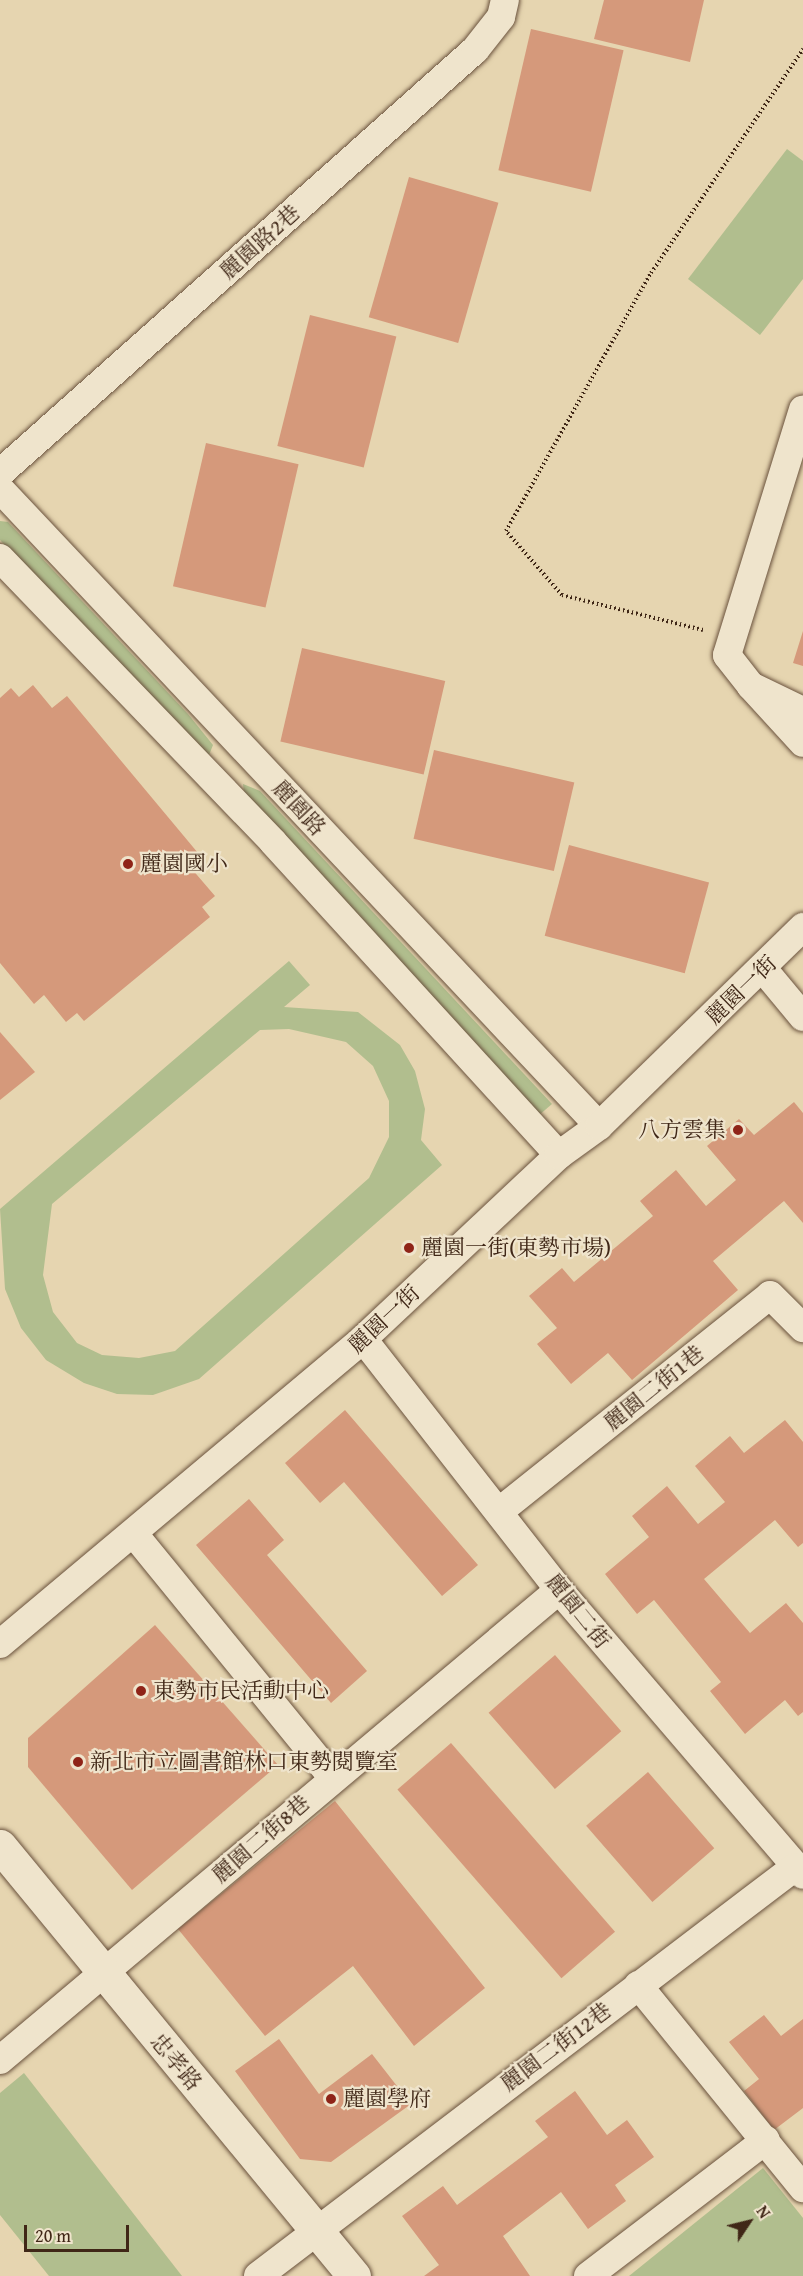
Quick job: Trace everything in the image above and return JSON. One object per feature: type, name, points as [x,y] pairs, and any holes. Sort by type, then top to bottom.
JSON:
[{"type":"street","name":"麗園路2巷","points":[[0,473],[475,50],[501,17],[505,0]]},
{"type":"street","points":[[803,410],[727,655],[751,686],[803,743]]},
{"type":"street","name":"麗園路","points":[[0,489],[599,1126]]},
{"type":"street","name":"麗園路","points":[[0,558],[273,842],[559,1155]]},
{"type":"street","points":[[751,686],[803,711]]},
{"type":"street","name":"麗園一街","points":[[0,1644],[134,1534],[363,1339],[559,1155],[599,1126],[764,969],[803,927]]},
{"type":"street","points":[[764,969],[803,1017]]},
{"type":"street","name":"麗園二街1巷","points":[[501,1510],[770,1295],[803,1328]]},
{"type":"street","name":"麗園二街","points":[[363,1339],[501,1510],[559,1590],[799,1871]]},
{"type":"street","points":[[134,1534],[332,1777]]},
{"type":"street","name":"麗園二街8巷","points":[[0,2060],[103,1975],[332,1777],[559,1590]]},
{"type":"street","name":"忠孝路","points":[[0,1846],[103,1975],[316,2227],[354,2276]]},
{"type":"street","name":"麗園二街12巷","points":[[258,2276],[316,2227],[638,1985],[799,1871]]},
{"type":"street","points":[[638,1985],[803,2188]]},
{"type":"street","points":[[597,2274],[765,2140]]},
{"type":"path","points":[[733,637],[562,595],[506,531],[651,273],[803,49]]},
{"type":"green space","points":[[787,149],[803,161],[803,279],[760,335],[688,279]]},
{"type":"green space","points":[[0,521],[8,522],[188,714],[213,745],[209,755],[197,750],[0,540]]},
{"type":"green space","points":[[243,784],[260,791],[552,1104],[538,1116],[245,801]]},
{"type":"green space","points":[[289,961],[310,985],[284,1007],[358,1012],[400,1045],[415,1071],[425,1109],[421,1140],[442,1165],[199,1379],[153,1395],[117,1394],[84,1383],[46,1360],[21,1328],[5,1289],[0,1209]],"holes":[[[289,1029],[346,1042],[373,1066],[389,1101],[389,1137],[369,1178],[175,1351],[139,1358],[102,1355],[77,1343],[53,1312],[43,1275],[52,1204],[260,1030]]]},
{"type":"green space","points":[[24,2073],[182,2276],[49,2276],[0,2215],[0,2093]]},
{"type":"green space","points":[[763,2168],[803,2218],[803,2276],[629,2276]]},
{"type":"building","points":[[604,0],[704,0],[690,62],[594,39]]},
{"type":"building","points":[[531,29],[624,50],[591,192],[498,170]]},
{"type":"building","points":[[409,177],[498,203],[458,343],[369,317]]},
{"type":"building","points":[[310,315],[396,337],[364,468],[277,446]]},
{"type":"building","points":[[206,443],[299,464],[265,608],[173,586]]},
{"type":"building","points":[[803,631],[803,666],[793,663]]},
{"type":"building","points":[[302,648],[445,681],[424,775],[280,742]]},
{"type":"building","points":[[33,685],[52,708],[67,696],[203,859],[191,868],[215,896],[202,907],[210,917],[84,1021],[77,1013],[66,1022],[44,995],[34,1004],[0,963],[0,698],[11,688],[19,697]]},
{"type":"building","points":[[434,750],[574,782],[554,871],[414,839]]},
{"type":"building","points":[[569,845],[709,883],[685,973],[545,936]]},
{"type":"building","points":[[0,1032],[35,1072],[0,1100]]},
{"type":"building","points":[[794,1102],[803,1113],[803,1223],[784,1201],[713,1261],[738,1290],[632,1380],[608,1353],[571,1384],[537,1344],[557,1328],[529,1296],[562,1268],[574,1282],[653,1216],[640,1201],[676,1170],[706,1206],[736,1180],[707,1146],[739,1119],[754,1135]]},
{"type":"building","points":[[345,1410],[478,1565],[442,1596],[344,1482],[320,1503],[285,1463]]},
{"type":"building","points":[[785,1420],[803,1442],[803,1543],[798,1547],[775,1520],[704,1579],[750,1633],[786,1603],[803,1623],[803,1712],[798,1716],[785,1700],[745,1734],[710,1691],[721,1682],[654,1600],[637,1614],[605,1574],[649,1537],[632,1516],[667,1486],[698,1524],[725,1502],[695,1466],[730,1436],[744,1453]]},
{"type":"building","points":[[249,1499],[284,1540],[267,1555],[367,1671],[331,1703],[196,1545]]},
{"type":"building","points":[[155,1625],[278,1765],[132,1890],[28,1767],[28,1738]]},
{"type":"building","points":[[555,1655],[621,1731],[555,1789],[489,1713]]},
{"type":"building","points":[[451,1743],[615,1932],[561,1978],[397,1790]]},
{"type":"building","points":[[648,1772],[714,1848],[652,1902],[586,1826]]},
{"type":"building","points":[[335,1801],[485,1988],[414,2046],[353,1966],[265,2036],[178,1929]]},
{"type":"building","points":[[764,2015],[781,2036],[803,2019],[803,2108],[774,2130],[744,2091],[759,2079],[729,2042]]},
{"type":"building","name":"麗園學府","points":[[279,2039],[319,2094],[372,2054],[411,2104],[331,2162],[300,2159],[235,2071]]},
{"type":"building","points":[[575,2091],[607,2135],[627,2120],[654,2157],[615,2185],[626,2201],[588,2229],[561,2192],[503,2236],[530,2276],[424,2276],[439,2265],[402,2216],[443,2186],[457,2205],[548,2137],[535,2121]]},
{"type":"place","name":"麗園國小","points":[[128,864]]},
{"type":"place","name":"八方雲集","points":[[738,1130]]},
{"type":"place","name":"麗園一街(東勢市場)","points":[[409,1248]]},
{"type":"place","name":"東勢市民活動中心","points":[[141,1691]]},
{"type":"place","name":"新北市立圖書館林口東勢閱覽室","points":[[78,1762]]},
{"type":"place","name":"麗園學府","points":[[331,2099]]}]
